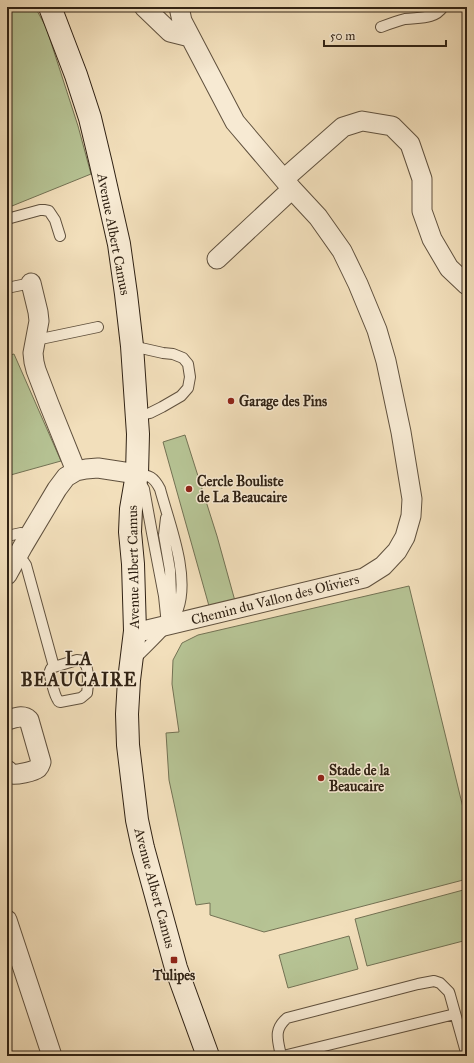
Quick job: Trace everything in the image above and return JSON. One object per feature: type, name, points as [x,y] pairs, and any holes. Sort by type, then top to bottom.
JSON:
[{"type":"street","name":"Avenue Albert Camus","points":[[50,7],[76,75],[90,118],[119,244],[132,346],[138,434],[137,474],[131,509],[130,532],[133,564],[135,631],[129,680],[127,714],[128,745],[137,820],[143,848],[174,960],[208,1056]]},
{"type":"street","points":[[144,7],[170,32],[190,37]]},
{"type":"street","name":"Chemin du Vallon des Oliviers","points":[[135,631],[143,631],[364,578],[383,566],[397,551],[405,537],[411,516],[412,500],[401,432],[386,361],[377,330],[358,284],[342,251],[318,217],[235,122],[182,21],[179,7]]},
{"type":"street","points":[[217,259],[343,127],[362,121],[392,126],[410,144],[422,179],[422,211],[432,239],[449,268],[467,285]]},
{"type":"street","points":[[31,283],[39,321],[33,353],[36,370],[76,471]]},
{"type":"street","points":[[7,575],[29,536],[66,477],[76,471],[98,468],[137,474]]},
{"type":"street","points":[[7,720],[23,716],[29,720],[41,762],[40,766],[36,769],[16,774],[10,774],[7,770]]},
{"type":"street","points":[[7,920],[52,1056]]},
{"type":"lane","points":[[381,27],[405,20],[427,18],[440,11],[443,7]]},
{"type":"lane","points":[[7,219],[40,210],[49,211],[52,213],[60,236]]},
{"type":"lane","points":[[7,288],[31,283]]},
{"type":"lane","points":[[36,340],[98,327]]},
{"type":"lane","points":[[132,346],[173,354],[183,358],[188,364],[190,377],[188,388],[181,396],[150,413],[137,416]]},
{"type":"lane","points":[[137,474],[144,489],[164,596],[167,625]]},
{"type":"lane","points":[[131,663],[167,625],[177,609],[182,591],[177,547],[160,489],[155,481],[147,475],[137,474]]},
{"type":"lane","points":[[7,536],[20,533],[29,536]]},
{"type":"lane","points":[[17,557],[26,565],[54,667]]},
{"type":"lane","points":[[77,660],[85,663],[87,682],[86,694],[81,698],[59,702],[50,674],[51,668],[54,667],[77,660]]},
{"type":"lane","points":[[455,1014],[322,1051],[282,1056],[277,1039],[277,1033],[281,1025],[287,1018],[292,1016],[434,981],[444,986],[450,995],[455,1014],[466,1056]]},
{"type":"green space","points":[[7,7],[35,7],[46,27],[78,126],[91,174],[7,208]]},
{"type":"green space","points":[[14,354],[61,461],[7,476],[7,356]]},
{"type":"green space","name":"Cercle Bouliste de La Beaucaire","points":[[185,435],[217,536],[235,601],[209,606],[163,442]]},
{"type":"green space","name":"Stade de la Beaucaire","points":[[409,586],[467,824],[467,879],[264,932],[210,915],[210,903],[196,905],[169,780],[166,733],[179,732],[172,684],[173,660],[182,643],[198,635]]},
{"type":"green space","points":[[467,889],[467,940],[367,966],[355,919]]},
{"type":"green space","points":[[349,936],[358,969],[288,988],[279,955]]},
{"type":"place","name":"Garage des Pins","points":[[231,401]]},
{"type":"place","name":"Cercle Bouliste de La Beaucaire","points":[[189,489]]},
{"type":"place","name":"Stade de la Beaucaire","points":[[321,778]]},
{"type":"place","name":"Tulipes","points":[[174,960]]},
{"type":"district","name":"LA BEAUCAIRE","points":[[79,669]]}]
